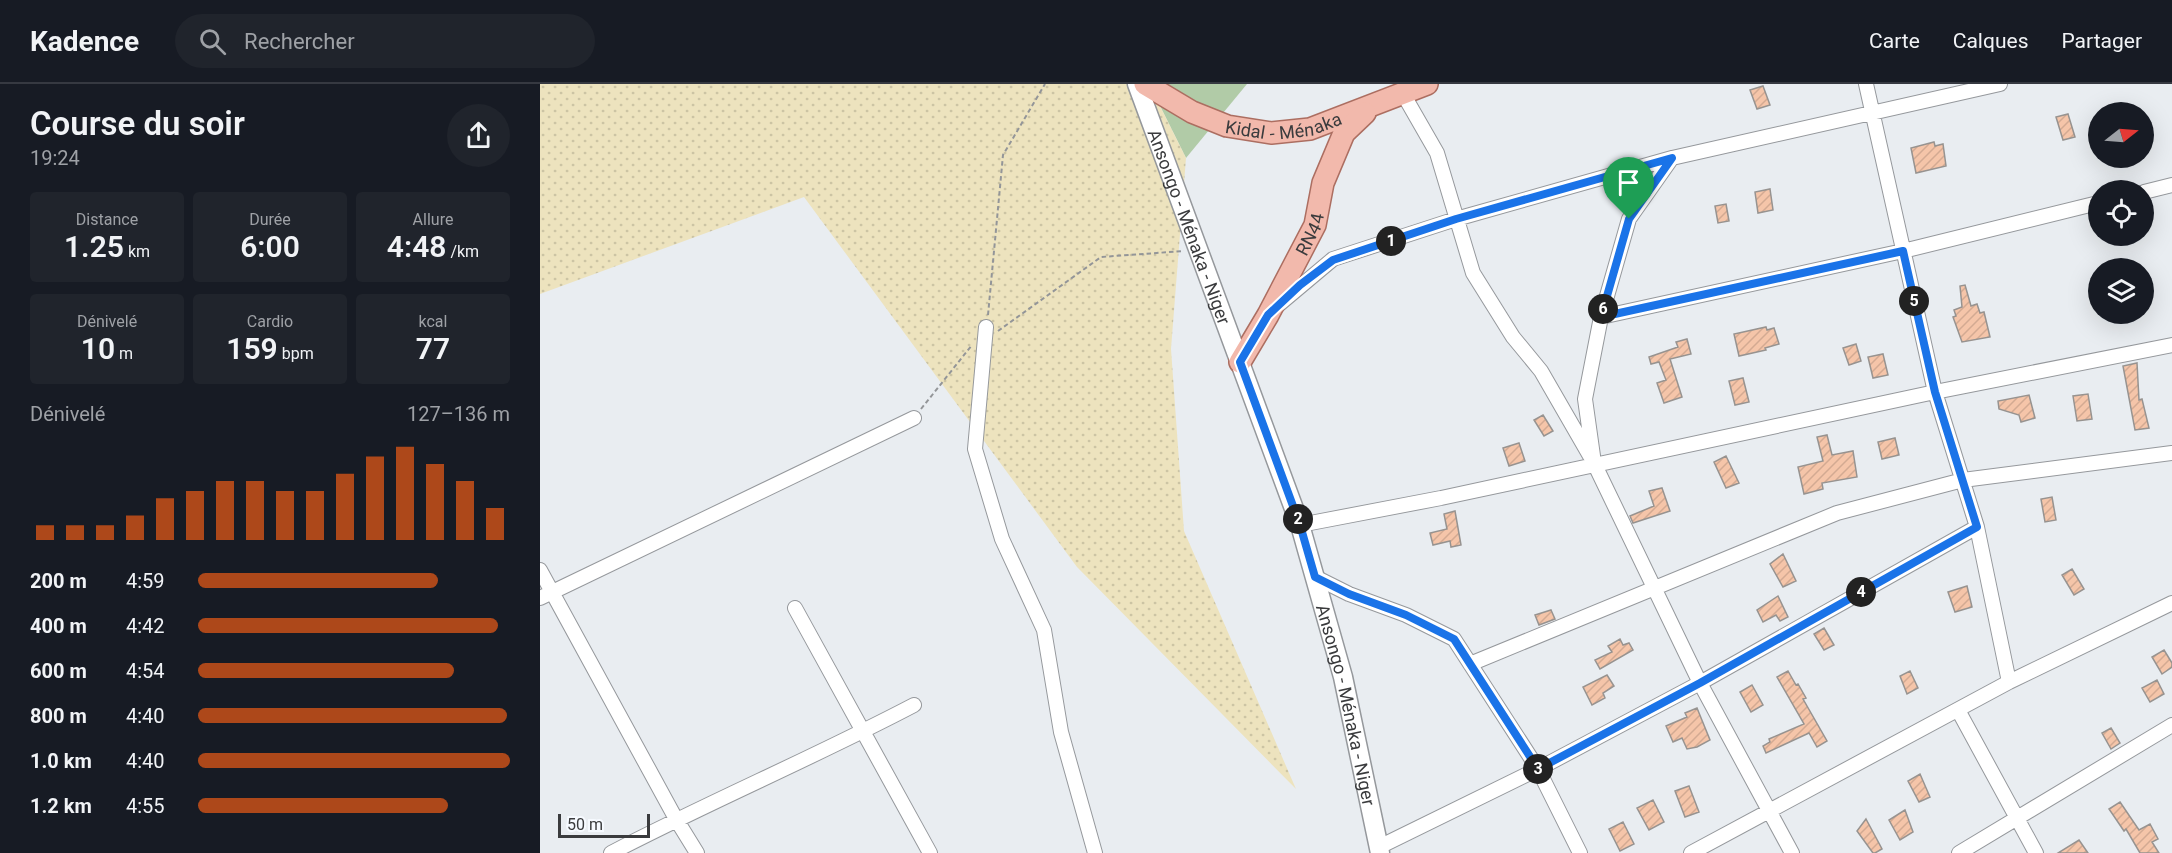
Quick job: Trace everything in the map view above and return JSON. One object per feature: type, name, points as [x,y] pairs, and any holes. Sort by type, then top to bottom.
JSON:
[{"type":"main road","name":"Ansongo - Ménaka - Niger","points":[[1137,84],[1300,525],[1343,677],[1380,850]]},
{"type":"main road","name":"Kidal - Ménaka","points":[[1144,84],[1192,112],[1227,126],[1271,133],[1310,129],[1427,84]]},
{"type":"main road","name":"RN44","points":[[1240,362],[1268,315],[1315,225],[1323,183],[1344,134],[1372,107]]},
{"type":"street","points":[[1866,84],[1935,392],[1977,527],[2009,682]]},
{"type":"street","points":[[1268,315],[1300,285],[1333,260],[1456,219],[1672,158],[2000,84]]},
{"type":"street","points":[[1402,92],[1437,153],[1473,273],[1513,337],[1541,371],[1594,463],[1700,683],[1792,853]]},
{"type":"street","points":[[1594,463],[1585,399],[1601,317],[1629,219],[1672,158]]},
{"type":"street","points":[[2154,190],[2172,185]]},
{"type":"street","points":[[1601,317],[1903,251],[2088,205]]},
{"type":"street","points":[[986,334],[975,449],[1002,539],[1044,630],[1061,732],[1095,853]]},
{"type":"street","points":[[1300,525],[1441,498],[1594,463],[2172,345]]},
{"type":"street","points":[[546,595],[914,418]]},
{"type":"street","points":[[1470,664],[1837,513],[1963,480],[2172,453]]},
{"type":"street","points":[[1380,850],[1700,683],[1977,527]]},
{"type":"street","points":[[540,570],[546,595],[697,853]]},
{"type":"street","points":[[1315,577],[1349,594],[1406,615],[1454,639],[1538,769],[1580,853]]},
{"type":"street","points":[[1691,853],[2009,682],[2172,603]]},
{"type":"street","points":[[795,608],[930,853]]},
{"type":"street","points":[[611,853],[676,819],[863,732],[914,705]]},
{"type":"street","points":[[1959,710],[2036,853]]},
{"type":"street","points":[[1959,853],[2172,725]]},
{"type":"path","points":[[964,355],[986,334],[1003,154],[1045,84]]},
{"type":"path","points":[[914,418],[964,355],[986,334],[1101,257],[1199,250]]},
{"type":"green space","points":[[1149,84],[1247,84],[1186,158]]},
{"type":"sand","points":[[540,84],[1149,84],[1186,158],[1171,349],[1184,531],[1296,789],[1077,567],[804,197],[540,294]]},
{"type":"building","points":[[1763,86],[1770,105],[1757,109],[1750,90]]},
{"type":"building","points":[[2068,114],[2075,137],[2063,140],[2056,117]]},
{"type":"building","points":[[1934,142],[1935,146],[1943,144],[1946,166],[1916,173],[1911,148]]},
{"type":"building","points":[[1770,189],[1773,210],[1758,213],[1755,192]]},
{"type":"building","points":[[1726,204],[1729,221],[1718,223],[1715,206]]},
{"type":"building","points":[[1965,285],[1971,306],[1977,304],[1980,313],[1984,312],[1990,337],[1962,342],[1953,317],[1956,316],[1954,310],[1962,307],[1960,286]]},
{"type":"building","points":[[1766,327],[1767,330],[1774,328],[1779,344],[1765,348],[1766,350],[1739,356],[1734,334]]},
{"type":"building","points":[[1687,339],[1691,354],[1670,359],[1682,397],[1664,403],[1657,383],[1666,380],[1659,362],[1651,364],[1649,357],[1678,347],[1676,342]]},
{"type":"building","points":[[1856,344],[1861,361],[1849,365],[1843,348]]},
{"type":"building","points":[[1883,354],[1888,375],[1873,378],[1868,357]]},
{"type":"building","points":[[2137,363],[2139,400],[2142,399],[2149,428],[2135,430],[2123,366]]},
{"type":"building","points":[[1743,378],[1749,402],[1735,405],[1729,381]]},
{"type":"building","points":[[2088,394],[2092,419],[2077,421],[2073,396]]},
{"type":"building","points":[[2029,395],[2035,418],[2021,422],[2019,415],[1999,409],[1998,401]]},
{"type":"building","points":[[1543,415],[1553,431],[1544,436],[1534,420]]},
{"type":"building","points":[[1827,435],[1832,455],[1853,451],[1857,477],[1822,483],[1823,489],[1804,494],[1798,467],[1823,461],[1817,437]]},
{"type":"building","points":[[1895,438],[1899,455],[1882,459],[1878,442]]},
{"type":"building","points":[[1519,443],[1525,461],[1509,466],[1503,448]]},
{"type":"building","points":[[1726,456],[1739,483],[1726,488],[1714,462]]},
{"type":"building","points":[[1662,488],[1670,511],[1633,523],[1630,516],[1654,506],[1649,491]]},
{"type":"building","points":[[2052,497],[2056,520],[2045,522],[2041,499]]},
{"type":"building","points":[[1455,511],[1461,545],[1451,547],[1450,541],[1433,545],[1430,533],[1447,529],[1444,514]]},
{"type":"building","points":[[1783,554],[1796,581],[1783,587],[1770,564]]},
{"type":"building","points":[[2072,569],[2084,589],[2074,595],[2062,575]]},
{"type":"building","points":[[1967,586],[1972,607],[1955,612],[1948,592]]},
{"type":"building","points":[[1778,596],[1788,617],[1780,621],[1776,615],[1763,622],[1757,610]]},
{"type":"building","points":[[1551,610],[1555,619],[1539,625],[1535,615]]},
{"type":"building","points":[[1824,628],[1834,645],[1824,650],[1814,634]]},
{"type":"building","points":[[1620,639],[1623,645],[1629,643],[1633,650],[1600,669],[1595,660],[1612,652],[1608,646]]},
{"type":"building","points":[[2164,650],[2172,667],[2162,674],[2152,657]]},
{"type":"building","points":[[1788,671],[1806,698],[1803,699],[1827,741],[1817,747],[1809,733],[1766,753],[1763,746],[1770,742],[1769,739],[1804,724],[1777,677]]},
{"type":"building","points":[[1910,671],[1918,688],[1907,694],[1900,676]]},
{"type":"building","points":[[1607,675],[1614,686],[1603,693],[1605,698],[1592,705],[1583,687]]},
{"type":"building","points":[[2157,680],[2164,694],[2150,702],[2142,688]]},
{"type":"building","points":[[1752,685],[1763,705],[1751,712],[1740,692]]},
{"type":"building","points":[[1697,708],[1710,740],[1687,749],[1682,738],[1673,742],[1666,726],[1687,717],[1685,713]]},
{"type":"building","points":[[2111,728],[2120,743],[2111,749],[2102,733]]},
{"type":"building","points":[[1920,774],[1930,797],[1919,802],[1908,781]]},
{"type":"building","points":[[1689,786],[1699,812],[1685,817],[1675,791]]},
{"type":"building","points":[[1653,800],[1664,822],[1649,830],[1637,808]]},
{"type":"building","points":[[2120,802],[2139,830],[2150,824],[2158,839],[2152,842],[2159,853],[2140,853],[2126,829],[2124,831],[2109,809]]},
{"type":"building","points":[[1905,810],[1913,832],[1900,840],[1889,820]]},
{"type":"building","points":[[1866,819],[1882,849],[1875,853],[1857,831]]},
{"type":"building","points":[[1623,822],[1634,844],[1620,851],[1609,829]]},
{"type":"building","points":[[2079,840],[2088,853],[2058,853]]},
{"type":"route","points":[[1672,158],[1629,219],[1601,317],[1903,251],[1935,392],[1977,527],[1700,683],[1538,769],[1454,639],[1406,615],[1349,594],[1315,577],[1300,525],[1240,362],[1268,315],[1300,285],[1333,260],[1456,219],[1672,158]]}]
